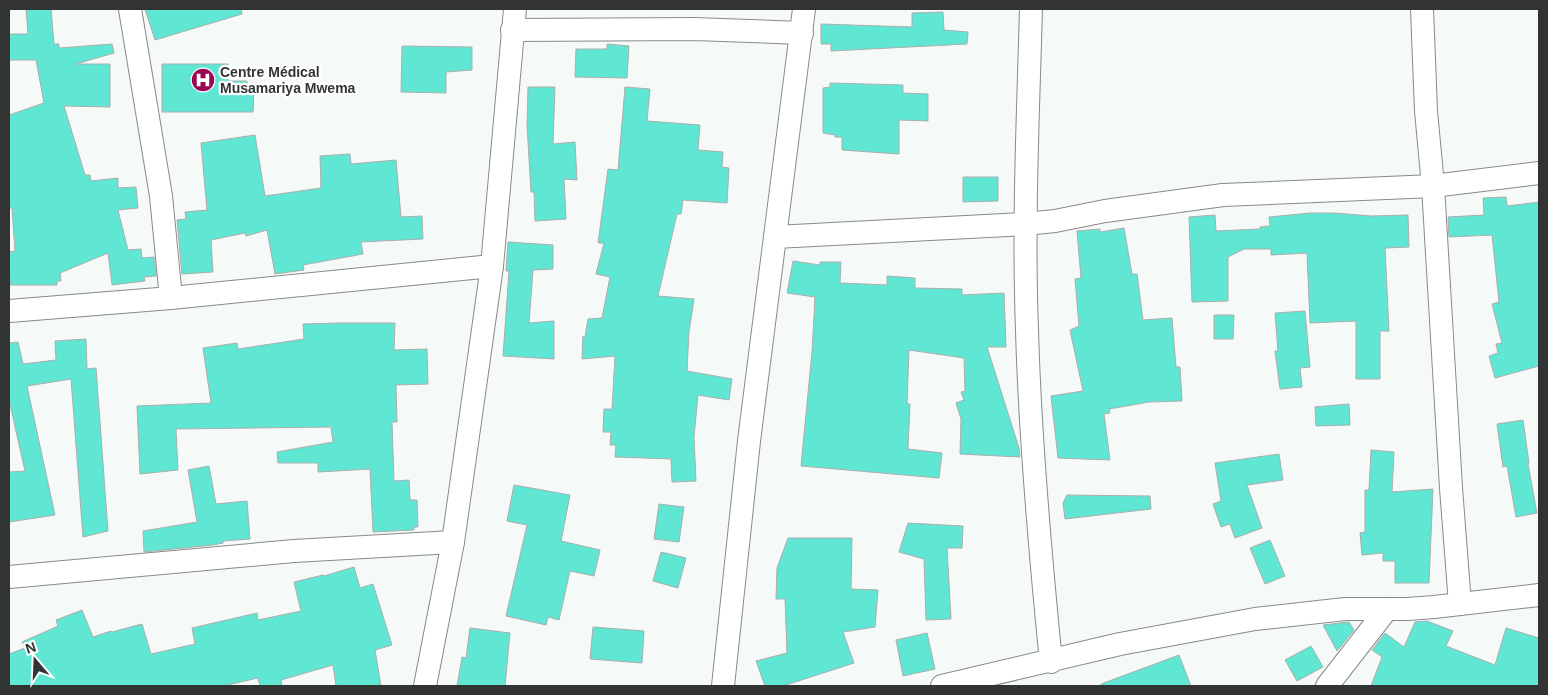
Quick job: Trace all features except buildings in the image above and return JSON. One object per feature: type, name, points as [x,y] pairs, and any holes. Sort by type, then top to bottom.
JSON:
[{"type":"street","points":[[130,9],[161,196],[171,298]]},
{"type":"street","points":[[723,686],[750,432],[804,9]]},
{"type":"street","points":[[1031,9],[1025,224],[1026,331],[1038,527],[1051,662]]},
{"type":"street","points":[[1422,9],[1426,111],[1433,186],[1451,488],[1460,604]]},
{"type":"street","points":[[426,686],[453,542],[492,266],[514,19],[802,33]]},
{"type":"street","points":[[775,237],[1025,224],[1223,195],[1433,186],[1539,173]]},
{"type":"street","points":[[9,311],[171,298],[492,266]]},
{"type":"street","points":[[9,577],[294,551],[453,542]]},
{"type":"street","points":[[942,686],[1051,662],[1120,644],[1256,619],[1345,609],[1408,609],[1539,595]]},
{"type":"street","points":[[1327,686],[1387,609]]},
{"type":"place","name":"Centre Médical Musamariya Mwema","points":[[203,80]]}]
